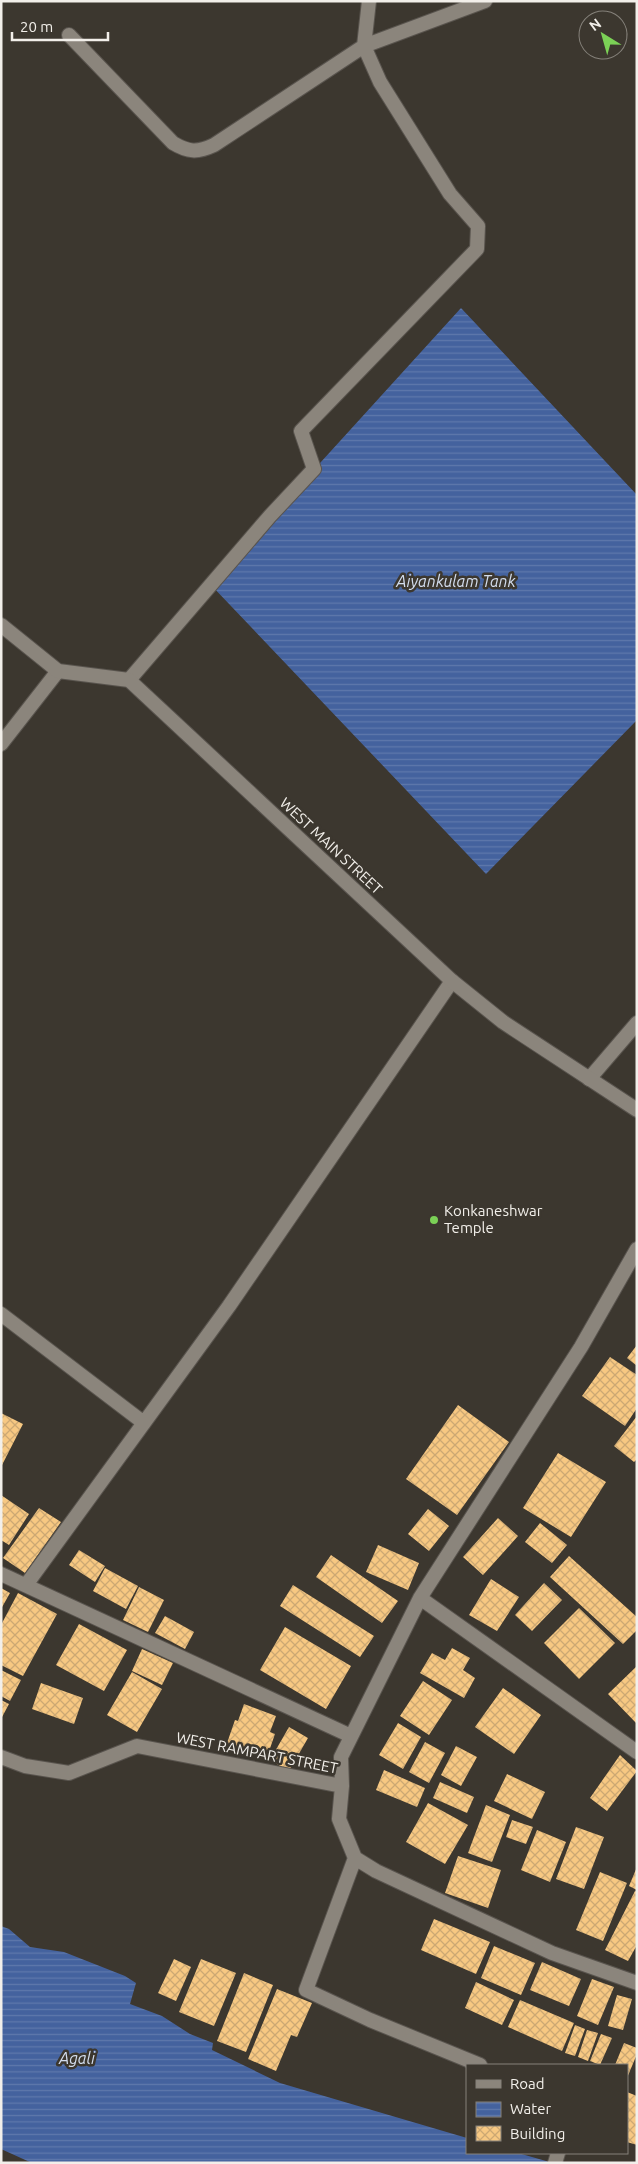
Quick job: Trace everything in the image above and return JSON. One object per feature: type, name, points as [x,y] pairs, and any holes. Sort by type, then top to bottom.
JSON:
[{"type":"street","points":[[1,625],[58,671],[129,680],[270,516],[314,469],[302,431],[478,249],[478,226],[450,194],[380,82],[364,46],[369,1]]},
{"type":"street","points":[[69,35],[173,143],[186,151],[200,151],[214,145],[364,46],[485,1]]},
{"type":"street","points":[[1,744],[58,671]]},
{"type":"street","name":"WEST MAIN STREET","points":[[129,680],[452,981],[503,1022],[637,1110]]},
{"type":"street","points":[[26,1585],[230,1306],[452,981]]},
{"type":"street","points":[[589,1079],[637,1023]]},
{"type":"street","points":[[342,1786],[341,1757],[420,1598],[581,1347],[637,1249]]},
{"type":"street","points":[[1,1314],[144,1423]]},
{"type":"street","points":[[1,1574],[351,1736]]},
{"type":"street","points":[[420,1598],[637,1752]]},
{"type":"street","name":"WEST RAMPART STREET","points":[[1,1757],[25,1766],[69,1773],[137,1746],[342,1786],[339,1819],[355,1858]]},
{"type":"street","points":[[478,2064],[370,2020],[306,1990],[355,1858],[376,1871],[552,1953],[637,1983]]},
{"type":"water","name":"Aiyankulam Tank","points":[[461,308],[637,495],[637,720],[486,874],[210,584]]},
{"type":"water","name":"Agali","points":[[1,1926],[9,1929],[30,1947],[64,1952],[125,1976],[136,1983],[130,2004],[162,2016],[190,2034],[213,2043],[212,2050],[280,2083],[466,2138],[466,2154],[522,2154],[553,2163],[32,2163],[1,2149]]},
{"type":"building","points":[[637,1345],[637,1366],[627,1358]]},
{"type":"building","points":[[610,1357],[637,1375],[637,1408],[625,1426],[582,1396]]},
{"type":"building","points":[[458,1405],[509,1442],[457,1515],[406,1479]]},
{"type":"building","points":[[1,1413],[23,1424],[1,1467]]},
{"type":"building","points":[[637,1416],[637,1459],[634,1462],[614,1446]]},
{"type":"building","points":[[558,1453],[606,1482],[571,1537],[523,1508]]},
{"type":"building","points":[[1,1495],[29,1514],[9,1545],[1,1540]]},
{"type":"building","points":[[39,1508],[61,1522],[25,1573],[3,1558]]},
{"type":"building","points":[[428,1509],[449,1526],[429,1551],[408,1534]]},
{"type":"building","points":[[498,1518],[518,1536],[483,1575],[463,1557]]},
{"type":"building","points":[[540,1523],[567,1545],[552,1563],[525,1542]]},
{"type":"building","points":[[378,1545],[419,1563],[408,1590],[366,1572]]},
{"type":"building","points":[[79,1550],[105,1566],[95,1582],[69,1565]]},
{"type":"building","points":[[331,1555],[398,1601],[382,1623],[316,1577]]},
{"type":"building","points":[[569,1556],[637,1617],[637,1630],[623,1644],[550,1577]]},
{"type":"building","points":[[105,1568],[138,1586],[126,1609],[93,1591]]},
{"type":"building","points":[[491,1579],[519,1597],[497,1631],[469,1615]]},
{"type":"building","points":[[544,1583],[562,1600],[532,1631],[515,1615]]},
{"type":"building","points":[[293,1585],[374,1636],[360,1657],[280,1606]]},
{"type":"building","points":[[139,1587],[164,1600],[148,1632],[123,1620]]},
{"type":"building","points":[[1,1588],[10,1593],[1,1609]]},
{"type":"building","points":[[18,1593],[57,1614],[23,1676],[1,1665],[1,1625]]},
{"type":"building","points":[[579,1608],[615,1643],[579,1679],[544,1643]]},
{"type":"building","points":[[165,1616],[194,1632],[185,1649],[155,1633]]},
{"type":"building","points":[[79,1624],[127,1650],[104,1691],[56,1665]]},
{"type":"building","points":[[285,1627],[351,1666],[326,1709],[260,1670]]},
{"type":"building","points":[[452,1648],[470,1658],[463,1670],[475,1678],[464,1698],[420,1673],[432,1653],[445,1660]]},
{"type":"building","points":[[142,1649],[173,1663],[162,1685],[132,1671]]},
{"type":"building","points":[[637,1666],[637,1724],[608,1694]]},
{"type":"building","points":[[1,1670],[21,1680],[10,1701],[1,1696]]},
{"type":"building","points":[[132,1672],[162,1689],[137,1732],[107,1715]]},
{"type":"building","points":[[423,1681],[452,1700],[429,1735],[400,1716]]},
{"type":"building","points":[[41,1683],[83,1698],[74,1724],[32,1709]]},
{"type":"building","points":[[503,1688],[541,1715],[514,1754],[475,1727]]},
{"type":"building","points":[[1,1700],[9,1704],[1,1719]]},
{"type":"building","points":[[244,1704],[276,1716],[270,1732],[275,1734],[267,1757],[227,1743],[235,1720],[238,1721]]},
{"type":"building","points":[[398,1723],[421,1737],[403,1769],[379,1755]]},
{"type":"building","points":[[289,1727],[308,1738],[289,1771],[270,1760]]},
{"type":"building","points":[[425,1742],[445,1753],[429,1783],[409,1772]]},
{"type":"building","points":[[456,1746],[477,1757],[461,1786],[441,1775]]},
{"type":"building","points":[[620,1755],[637,1771],[607,1811],[590,1798]]},
{"type":"building","points":[[384,1770],[425,1788],[417,1807],[376,1790]]},
{"type":"building","points":[[507,1774],[545,1792],[532,1819],[494,1801]]},
{"type":"building","points":[[440,1782],[474,1797],[467,1813],[433,1798]]},
{"type":"building","points":[[428,1803],[468,1825],[445,1864],[406,1842]]},
{"type":"building","points":[[486,1805],[510,1815],[492,1862],[468,1853]]},
{"type":"building","points":[[512,1820],[533,1827],[526,1844],[506,1837]]},
{"type":"building","points":[[576,1827],[604,1837],[584,1889],[556,1879]]},
{"type":"building","points":[[537,1830],[566,1842],[550,1882],[521,1870]]},
{"type":"building","points":[[458,1856],[501,1870],[488,1908],[445,1893]]},
{"type":"building","points":[[637,1867],[637,1890],[629,1886]]},
{"type":"building","points":[[600,1872],[627,1883],[603,1941],[576,1930]]},
{"type":"building","points":[[635,1891],[637,1892],[637,1945],[628,1961],[605,1950]]},
{"type":"building","points":[[434,1919],[490,1942],[476,1974],[421,1950]]},
{"type":"building","points":[[494,1946],[535,1963],[521,1995],[481,1978]]},
{"type":"building","points":[[174,1959],[191,1967],[176,2001],[158,1993]]},
{"type":"building","points":[[201,1959],[236,1973],[214,2026],[179,2012]]},
{"type":"building","points":[[542,1962],[581,1979],[569,2006],[530,1990]]},
{"type":"building","points":[[244,1973],[273,1985],[246,2052],[217,2041]]},
{"type":"building","points":[[592,1979],[614,1987],[598,2025],[577,2016]]},
{"type":"building","points":[[476,1982],[514,2000],[502,2025],[465,2008]]},
{"type":"building","points":[[277,1989],[312,2003],[297,2037],[291,2035],[276,2071],[248,2059]]},
{"type":"building","points":[[617,1995],[632,1999],[623,2030],[608,2026]]},
{"type":"building","points":[[520,2000],[574,2023],[562,2051],[508,2027]]},
{"type":"building","points":[[575,2025],[585,2029],[575,2056],[565,2053]]},
{"type":"building","points":[[587,2030],[598,2033],[588,2061],[578,2057]]},
{"type":"building","points":[[601,2034],[612,2038],[600,2064],[590,2061]]},
{"type":"building","points":[[624,2043],[637,2048],[637,2054],[628,2076],[628,2064],[615,2064]]},
{"type":"building","points":[[628,2092],[637,2096],[637,2145],[628,2142]]},
{"type":"place","name":"Konkaneshwar Temple","points":[[434,1220]]}]
